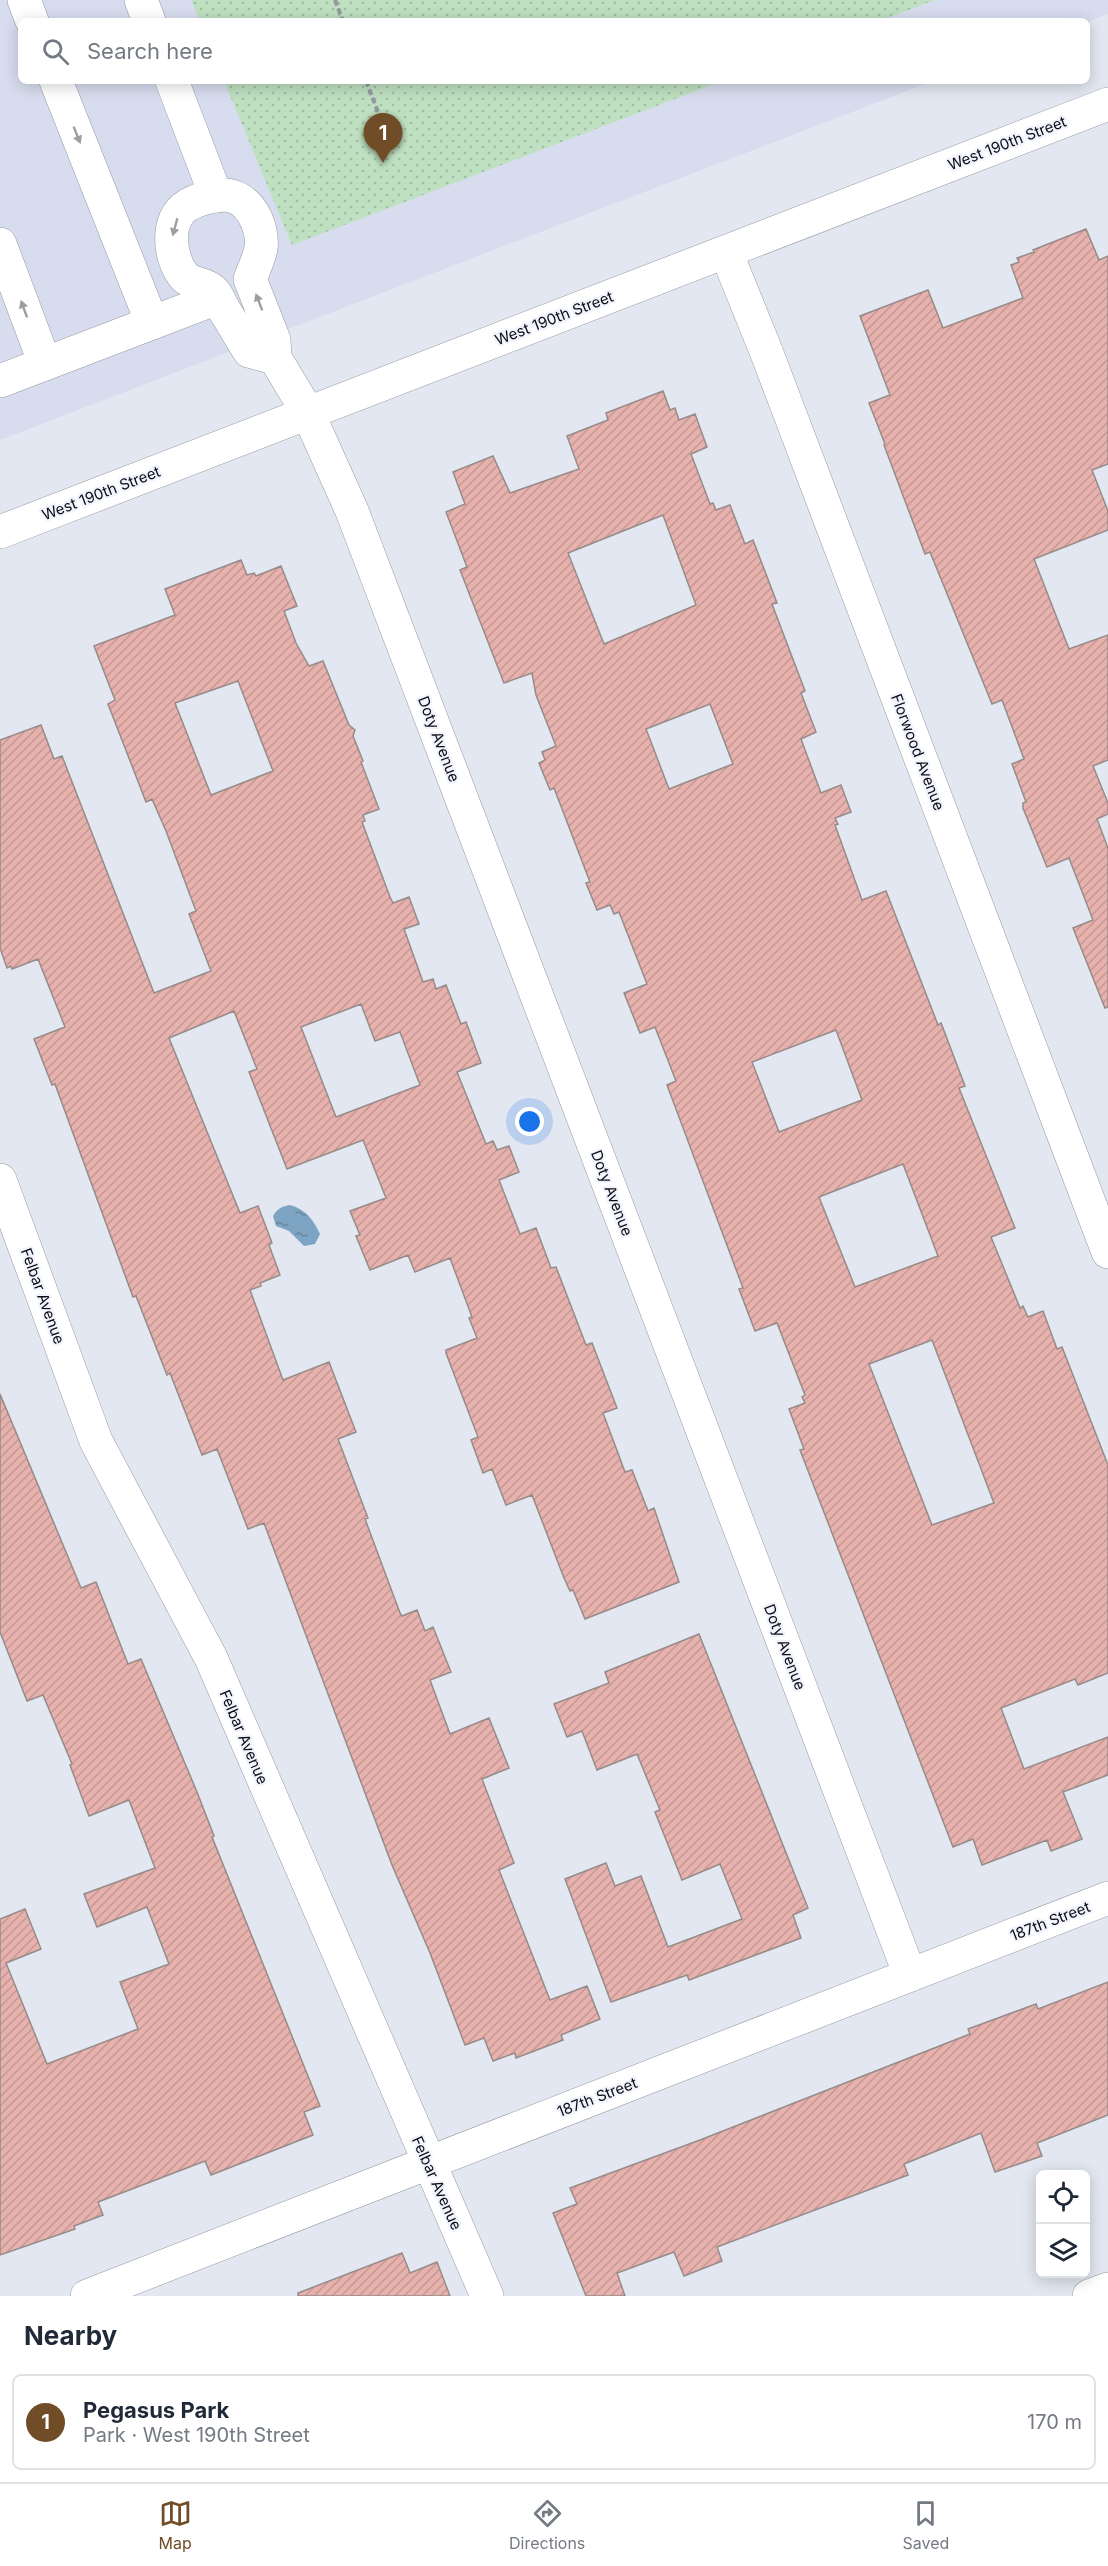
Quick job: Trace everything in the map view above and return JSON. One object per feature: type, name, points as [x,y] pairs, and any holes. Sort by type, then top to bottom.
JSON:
[{"type":"street","points":[[24,0],[31,18]]},
{"type":"street","points":[[141,0],[148,18]]},
{"type":"street","points":[[57,84],[152,323]]},
{"type":"street","points":[[173,84],[216,196]]},
{"type":"street","name":"West 190th Street","points":[[0,532],[1108,104]]},
{"type":"street","points":[[228,195],[238,198],[252,211],[256,219],[262,238],[261,250],[250,279],[274,340],[275,358],[249,351],[214,291],[190,282],[183,276],[172,253],[175,220],[186,205],[216,196],[228,195]]},
{"type":"street","points":[[0,244],[45,364]]},
{"type":"street","name":"Florwood Avenue","points":[[726,252],[766,351],[1108,1252]]},
{"type":"street","points":[[0,381],[217,298]]},
{"type":"street","name":"Doty Avenue","points":[[275,358],[308,413],[357,523],[910,1975]]},
{"type":"street","name":"Felbar Avenue","points":[[0,1180],[96,1441],[211,1658],[487,2296]]},
{"type":"street","name":"187th Street","points":[[87,2296],[1108,1899]]},
{"type":"street","points":[[1089,2296],[1108,2289]]},
{"type":"path","points":[[335,0],[342,18]]},
{"type":"path","points":[[367,84],[392,148]]},
{"type":"shaded area","points":[[0,0],[1108,0],[1108,14],[1090,21],[1090,18],[18,18],[18,84],[925,84],[0,440]]},
{"type":"green space","points":[[191,0],[935,0],[887,18],[199,18]]},
{"type":"green space","points":[[225,84],[714,84],[292,245]]},
{"type":"water","points":[[290,1205],[305,1212],[315,1224],[320,1234],[315,1244],[304,1246],[289,1231],[276,1226],[273,1216],[280,1208]]},
{"type":"building","points":[[1086,229],[1099,260],[1108,256],[1108,464],[1092,470],[1108,511],[1108,530],[1034,559],[1069,649],[1108,635],[1108,760],[1093,766],[1108,803],[1108,814],[1097,819],[1108,848],[1108,1007],[1105,1008],[1073,928],[1093,920],[1069,858],[1047,867],[1023,808],[1023,803],[1026,802],[1012,764],[1024,759],[1002,700],[992,704],[930,552],[925,554],[869,403],[890,395],[860,316],[928,290],[943,328],[1023,298],[1011,265],[1019,262],[1017,258]]},
{"type":"building","points":[[663,391],[670,410],[675,408],[679,420],[695,414],[707,447],[691,454],[710,504],[713,503],[716,510],[730,505],[745,544],[753,540],[777,603],[772,604],[805,691],[801,693],[816,732],[801,739],[821,793],[841,785],[851,812],[835,818],[838,824],[835,825],[862,900],[886,891],[938,1025],[941,1023],[965,1086],[959,1088],[1015,1228],[991,1237],[1020,1308],[1023,1306],[1028,1317],[1043,1311],[1057,1349],[1062,1347],[1108,1465],[1108,1673],[1078,1685],[1075,1679],[1001,1708],[1024,1769],[1108,1737],[1108,1775],[1063,1792],[1082,1839],[1051,1851],[1047,1840],[982,1865],[973,1839],[953,1847],[800,1450],[804,1449],[789,1409],[805,1403],[802,1397],[805,1395],[777,1323],[755,1331],[739,1289],[743,1288],[667,1085],[676,1081],[655,1027],[640,1033],[624,993],[647,984],[619,912],[614,914],[610,905],[597,910],[586,883],[590,882],[554,788],[550,790],[539,763],[545,760],[542,752],[556,746],[536,695],[532,673],[504,683],[460,570],[467,567],[446,512],[465,504],[453,472],[493,456],[510,493],[579,469],[567,436],[608,420],[606,413]],"holes":[[[663,515],[696,605],[604,644],[568,553]],[[710,704],[733,764],[669,789],[646,729]],[[836,1030],[862,1100],[779,1132],[752,1062]],[[903,1164],[938,1256],[855,1287],[819,1197]],[[932,1340],[994,1503],[932,1525],[869,1364]]]},
{"type":"building","points":[[241,560],[247,575],[254,573],[256,576],[281,566],[297,606],[284,611],[296,643],[309,666],[323,661],[349,725],[355,730],[353,736],[379,809],[363,815],[365,821],[362,822],[393,903],[409,897],[419,924],[404,929],[423,982],[433,979],[436,989],[446,985],[461,1024],[466,1022],[481,1063],[457,1072],[486,1144],[493,1141],[497,1150],[509,1146],[519,1172],[499,1180],[520,1234],[536,1228],[551,1268],[556,1267],[586,1345],[592,1343],[617,1408],[603,1413],[625,1472],[632,1470],[648,1511],[654,1508],[679,1582],[585,1619],[573,1590],[570,1591],[564,1578],[532,1495],[506,1505],[492,1469],[483,1473],[471,1440],[478,1437],[446,1353],[446,1350],[477,1338],[469,1318],[472,1317],[450,1258],[415,1272],[408,1255],[370,1270],[356,1236],[360,1235],[350,1211],[386,1198],[363,1140],[287,1169],[249,1072],[257,1069],[234,1011],[169,1038],[240,1213],[258,1206],[272,1243],[269,1245],[280,1275],[250,1290],[283,1380],[329,1362],[356,1432],[338,1439],[400,1613],[402,1616],[417,1610],[425,1631],[433,1627],[451,1672],[430,1680],[450,1734],[489,1718],[509,1768],[482,1779],[514,1863],[499,1870],[550,2000],[587,1986],[600,2019],[561,2035],[563,2040],[516,2058],[515,2053],[493,2061],[484,2038],[465,2045],[430,1953],[392,1865],[264,1523],[248,1529],[217,1449],[202,1455],[170,1373],[167,1375],[136,1296],[133,1297],[55,1084],[52,1085],[34,1039],[65,1027],[38,959],[12,969],[11,966],[7,968],[0,948],[0,740],[41,725],[54,759],[62,756],[154,993],[211,971],[189,914],[196,911],[166,831],[152,799],[146,802],[108,704],[115,700],[94,646],[175,615],[165,589]],"holes":[[[238,681],[273,771],[211,795],[175,703]],[[361,1004],[375,1041],[400,1032],[420,1085],[336,1117],[301,1027]]]},
{"type":"building","points":[[0,1394],[81,1588],[96,1582],[128,1664],[141,1659],[197,1792],[214,1836],[212,1837],[320,2106],[304,2112],[313,2135],[211,2175],[205,2161],[98,2202],[103,2215],[74,2226],[75,2229],[0,2255],[0,1919],[25,1909],[41,1949],[6,1963],[47,2064],[138,2029],[120,1982],[169,1964],[147,1907],[97,1927],[84,1894],[155,1868],[129,1800],[89,1816],[70,1765],[72,1764],[43,1695],[27,1701],[0,1632]]},
{"type":"building","points":[[699,1634],[808,1908],[793,1915],[801,1938],[689,1980],[687,1975],[611,2002],[565,1879],[606,1863],[615,1886],[641,1876],[668,1947],[742,1919],[720,1864],[682,1880],[655,1812],[660,1810],[637,1754],[597,1770],[582,1731],[567,1737],[554,1704],[609,1683],[605,1672]]},
{"type":"building","points":[[1108,1982],[1108,2115],[1037,2143],[1042,2156],[995,2172],[981,2133],[904,2164],[908,2175],[717,2247],[722,2261],[684,2276],[674,2252],[617,2273],[625,2296],[586,2296],[553,2213],[577,2204],[570,2188],[700,2140],[970,2034],[968,2029],[1036,2004],[1038,2009]]},
{"type":"building","points":[[402,2253],[410,2273],[437,2262],[450,2296],[298,2296],[298,2293]]},
{"type":"place","name":"Pegasus Park","points":[[383,163]]}]
